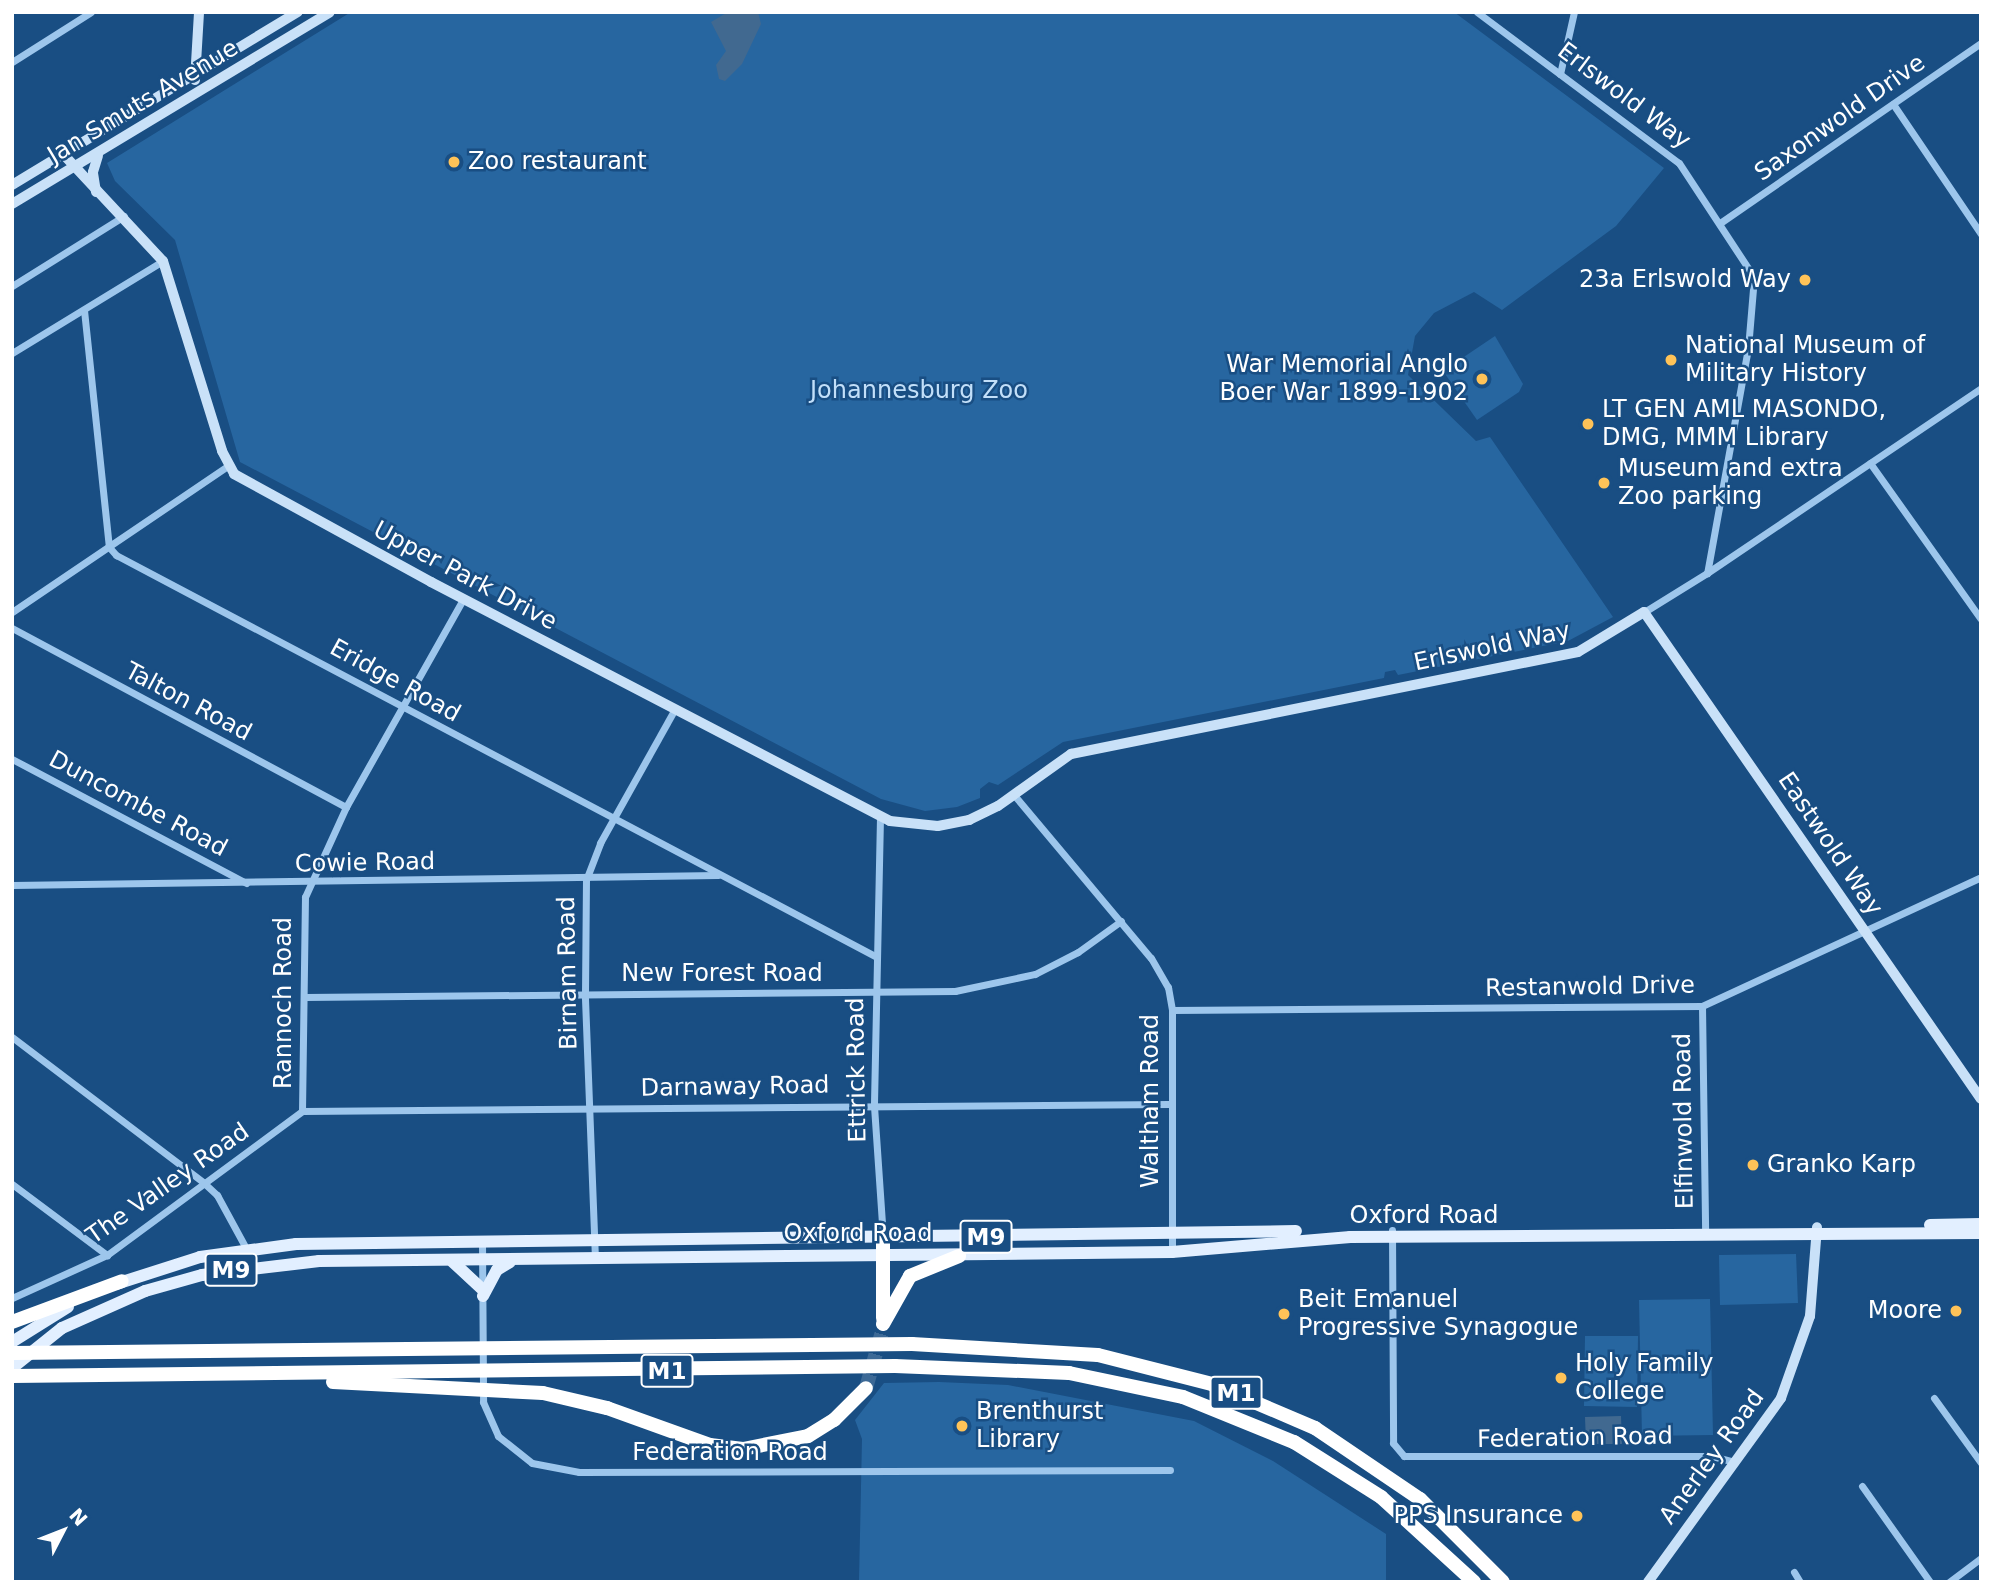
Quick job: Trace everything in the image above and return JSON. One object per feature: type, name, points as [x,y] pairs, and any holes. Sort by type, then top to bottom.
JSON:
[{"type":"highway","points":[[883,1238],[882,1328],[909,1276],[959,1256]]},
{"type":"highway","points":[[12,1322],[122,1281]]},
{"type":"highway","name":"M1","points":[[12,1353],[912,1344],[1098,1355],[1190,1376],[1256,1400],[1315,1428],[1385,1473],[1443,1520],[1503,1582]]},
{"type":"highway","name":"M1","points":[[12,1376],[287,1375],[455,1381],[503,1373],[895,1366],[1010,1368],[1095,1377],[1155,1389],[1240,1417],[1314,1453],[1365,1485],[1419,1527],[1474,1582]]},
{"type":"highway","points":[[455,1381],[571,1398],[710,1445],[743,1450],[808,1436],[834,1420],[866,1388]]},
{"type":"main road","points":[[197,93],[195,76],[199,12]]},
{"type":"main road","name":"Jan Smuts Avenue","points":[[12,185],[298,12]]},
{"type":"main road","name":"Jan Smuts Avenue","points":[[12,204],[98,156],[330,12]]},
{"type":"main road","points":[[196,49],[218,61]]},
{"type":"main road","points":[[64,155],[73,170],[124,216],[163,261],[228,466]]},
{"type":"main road","points":[[96,192],[93,172],[98,156]]},
{"type":"main road","name":"Upper Park Drive","points":[[228,466],[241,480],[283,504],[880,817],[922,827],[948,825],[983,814],[1014,795]]},
{"type":"main road","name":"Erlswold Way","points":[[1014,795],[1070,754],[1578,652],[1644,612]]},
{"type":"main road","name":"Eastwold Way","points":[[1644,612],[1981,1099]]},
{"type":"main road","name":"Oxford Road","points":[[1817,1230],[1981,1224]]},
{"type":"main road","name":"Oxford Road","points":[[12,1342],[45,1318],[122,1281],[162,1266],[296,1244],[1171,1234],[1817,1230],[1981,1233]]},
{"type":"main road","name":"Anerley Road","points":[[1647,1582],[1774,1411],[1798,1357],[1812,1303],[1817,1230]]},
{"type":"main road","name":"Oxford Road","points":[[12,1368],[62,1328],[171,1282],[250,1267],[319,1261],[511,1262],[883,1254],[959,1256],[1172,1252],[1284,1240],[1392,1234]]},
{"type":"main road","points":[[450,1260],[469,1272],[483,1293],[492,1276],[511,1262]]},
{"type":"street","points":[[12,62],[91,12]]},
{"type":"street","name":"Erlswold Way","points":[[1477,12],[1679,163],[1751,271],[1755,290],[1707,573],[1644,612]]},
{"type":"street","points":[[1560,74],[1574,12]]},
{"type":"street","name":"Saxonwold Drive","points":[[1720,223],[1981,43]]},
{"type":"street","points":[[1893,104],[1981,234]]},
{"type":"street","points":[[12,286],[124,216]]},
{"type":"street","points":[[12,354],[163,261]]},
{"type":"street","points":[[84,310],[109,547]]},
{"type":"street","points":[[1707,573],[1981,388]]},
{"type":"street","points":[[1870,463],[1981,619]]},
{"type":"street","points":[[12,612],[228,466]]},
{"type":"street","name":"Eridge Road","points":[[109,547],[131,564],[875,956]]},
{"type":"street","name":"Rannoch Road","points":[[302,1111],[305,997],[303,918],[309,884],[346,807],[463,599]]},
{"type":"street","name":"Talton Road","points":[[12,628],[346,807]]},
{"type":"street","name":"Birnam Road","points":[[595,1259],[591,1109],[584,995],[586,880],[614,818],[676,709]]},
{"type":"street","name":"Duncombe Road","points":[[12,759],[246,883]]},
{"type":"street","name":"Waltham Road","points":[[1014,795],[1158,968],[1172,1010],[1169,1104],[1172,1252]]},
{"type":"street","name":"Ettrick Road","points":[[880,817],[875,956],[874,1105],[883,1238]]},
{"type":"street","name":"Cowie Road","points":[[12,885],[309,884],[718,875]]},
{"type":"street","name":"Restanwold Drive","points":[[1172,1010],[1702,1006],[1981,877]]},
{"type":"street","name":"New Forest Road","points":[[305,997],[956,991],[1014,981],[1078,952],[1121,921]]},
{"type":"street","name":"Elfinwold Road","points":[[1702,1006],[1705,1231]]},
{"type":"street","points":[[12,1037],[204,1183],[217,1195],[247,1250]]},
{"type":"street","name":"Darnaway Road","points":[[302,1111],[1169,1104]]},
{"type":"street","name":"The Valley Road","points":[[12,1297],[107,1255],[302,1111]]},
{"type":"street","points":[[12,1184],[107,1255]]},
{"type":"street","name":"Federation Road","points":[[1392,1234],[1393,1444],[1400,1454],[1414,1459],[1690,1455],[1735,1461]]},
{"type":"street","name":"Federation Road","points":[[482,1241],[486,1412],[509,1448],[532,1463],[579,1472],[1170,1470]]},
{"type":"street","points":[[1934,1398],[1981,1463]]},
{"type":"street","points":[[1862,1486],[1930,1582]]},
{"type":"street","points":[[1949,1582],[1981,1558]]},
{"type":"street","points":[[1794,1572],[1800,1582]]},
{"type":"green space","name":"Johannesburg Zoo","points":[[351,12],[1454,12],[1664,168],[1616,226],[1502,310],[1474,292],[1434,313],[1415,336],[1408,375],[1476,441],[1490,437],[1613,617],[1568,641],[1398,675],[1395,670],[1385,672],[1384,678],[1063,742],[998,785],[989,782],[980,789],[980,798],[957,807],[925,811],[881,799],[240,462],[175,240],[115,181],[107,163]]},
{"type":"green space","points":[[1495,336],[1523,384],[1519,392],[1477,420],[1443,371]]},
{"type":"green space","points":[[1796,1254],[1798,1303],[1720,1305],[1719,1255]]},
{"type":"green space","points":[[1710,1299],[1713,1435],[1642,1436],[1639,1300]]},
{"type":"green space","points":[[1585,1336],[1638,1336],[1637,1407],[1584,1406]]},
{"type":"green space","points":[[884,1383],[1008,1385],[1194,1421],[1273,1461],[1386,1534],[1386,1582],[859,1582],[862,1439],[855,1420]]},
{"type":"shaded area","points":[[728,12],[758,12],[761,24],[742,64],[725,81],[719,79],[716,65],[726,51],[711,22]]},
{"type":"shaded area","points":[[1621,1416],[1622,1444],[1586,1444],[1585,1417]]},
{"type":"tunnel","points":[[866,1388],[882,1332]]},
{"type":"place","name":"Zoo restaurant","points":[[454,162]]},
{"type":"place","name":"23a Erlswold Way","points":[[1805,280]]},
{"type":"place","name":"National Museum of Military History","points":[[1671,360]]},
{"type":"place","name":"War Memorial Anglo Boer War 1899-1902","points":[[1482,379]]},
{"type":"place","name":"LT GEN AML MASONDO, DMG, MMM Library","points":[[1588,424]]},
{"type":"place","name":"Museum and extra Zoo parking","points":[[1604,483]]},
{"type":"place","name":"Granko Karp","points":[[1753,1165]]},
{"type":"place","name":"Moore","points":[[1956,1311]]},
{"type":"place","name":"Beit Emanuel Progressive Synagogue","points":[[1284,1314]]},
{"type":"place","name":"Holy Family College","points":[[1561,1378]]},
{"type":"place","name":"Brenthurst Library","points":[[962,1426]]},
{"type":"place","name":"PPS Insurance","points":[[1577,1516]]}]
